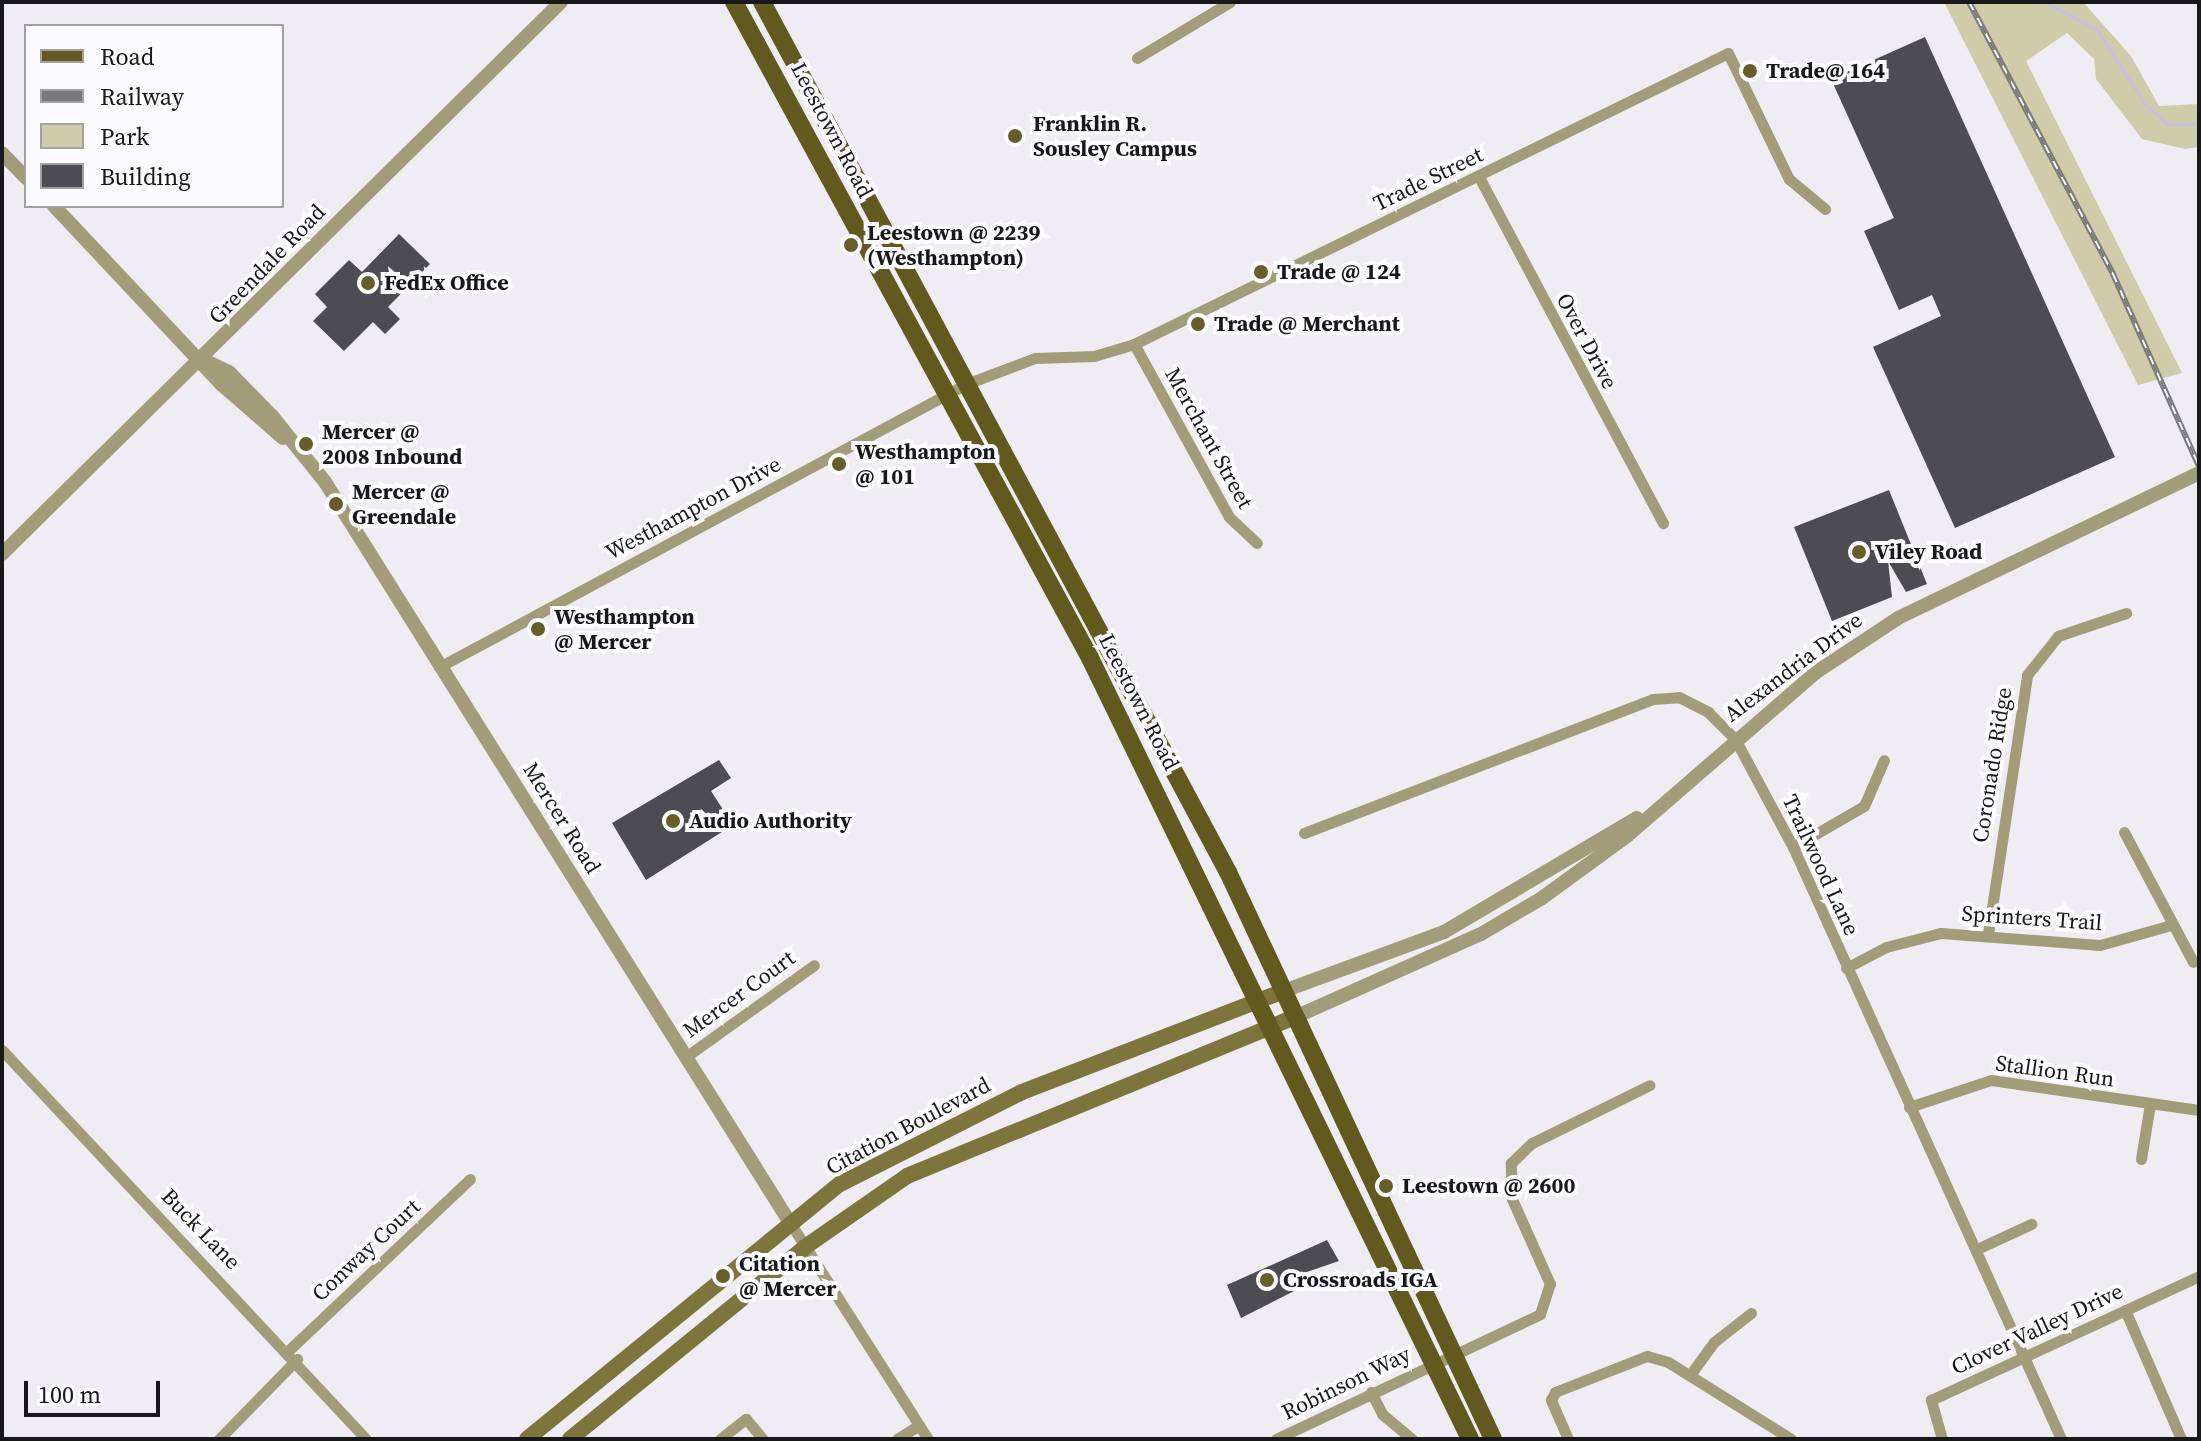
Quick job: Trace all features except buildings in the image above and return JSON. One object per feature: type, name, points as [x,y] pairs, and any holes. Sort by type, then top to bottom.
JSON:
[{"type":"main road","name":"Leestown Road","points":[[734,2],[948,394],[1174,821],[1470,1439]]},
{"type":"main road","name":"Leestown Road","points":[[762,2],[1228,872],[1293,1018],[1493,1439]]},
{"type":"main road","name":"Citation Boulevard","points":[[527,1439],[789,1221],[840,1184],[962,1120],[1257,999],[1281,992]]},
{"type":"main road","name":"Citation Boulevard","points":[[570,1439],[805,1247],[907,1176],[960,1150],[1293,1018]]},
{"type":"street","name":"Greendale Road","points":[[2,554],[204,360],[561,2]]},
{"type":"street","points":[[1137,58],[1230,2]]},
{"type":"street","name":"Trade Street","points":[[966,384],[1035,358],[1094,356],[1134,344],[1728,53],[1789,179],[1825,209]]},
{"type":"street","points":[[2,153],[24,176]]},
{"type":"street","name":"Over Drive","points":[[1479,177],[1663,523]]},
{"type":"street","name":"Mercer Road","points":[[56,208],[204,360],[229,372],[345,512],[439,667],[789,1221]]},
{"type":"street","name":"Merchant Street","points":[[1134,344],[1229,517],[1257,543]]},
{"type":"street","name":"Westhampton Drive","points":[[439,667],[966,384]]},
{"type":"street","name":"Alexandria Drive","points":[[1293,1018],[1506,920],[1590,865],[1644,814],[1735,739],[1898,618],[2199,473]]},
{"type":"street","name":"Coronado Ridge","points":[[1988,934],[2027,675],[2058,636],[2126,613]]},
{"type":"street","name":"Trailwood Lane","points":[[1304,833],[1653,699],[1697,704],[1735,739],[1793,847],[2061,1439]]},
{"type":"street","points":[[1793,847],[1864,806],[1884,760]]},
{"type":"street","name":"Alexandria Drive","points":[[1281,992],[1444,932],[1644,814]]},
{"type":"street","points":[[2124,832],[2193,962]]},
{"type":"street","name":"Sprinters Trail","points":[[1846,968],[1924,936],[1988,934],[2100,945],[2171,925]]},
{"type":"street","name":"Mercer Court","points":[[687,1056],[814,965]]},
{"type":"street","name":"Buck Lane","points":[[2,1050],[293,1355],[366,1439]]},
{"type":"street","name":"Stallion Run","points":[[1909,1107],[1991,1080],[2199,1110]]},
{"type":"street","name":"Robinson Way","points":[[1276,1439],[1532,1319],[1549,1300],[1548,1278],[1508,1185],[1519,1152],[1650,1085]]},
{"type":"street","points":[[2141,1159],[2150,1104]]},
{"type":"street","name":"Conway Court","points":[[219,1439],[293,1355],[470,1179]]},
{"type":"street","points":[[789,1221],[928,1439]]},
{"type":"street","points":[[1977,1249],[2031,1224]]},
{"type":"street","name":"Clover Valley Drive","points":[[1942,1439],[1929,1402],[2199,1276]]},
{"type":"street","points":[[2125,1310],[2181,1439]]},
{"type":"street","points":[[1690,1375],[1727,1329],[1751,1313]]},
{"type":"street","points":[[1568,1439],[1551,1397],[1566,1386],[1647,1356],[1690,1375],[1791,1439]]},
{"type":"street","points":[[1371,1392],[1382,1414],[1412,1439]]},
{"type":"street","points":[[720,1439],[746,1419],[763,1439]]},
{"type":"street","points":[[897,1439],[919,1425]]},
{"type":"green space","points":[[1944,2],[2083,2],[2131,56],[2159,106],[2199,104],[2199,147],[2185,149],[2142,139],[2096,79],[2094,59],[2067,33],[2026,61],[2182,373],[2138,385]]},
{"type":"waterway","points":[[2045,2],[2097,30],[2144,103],[2167,124],[2199,124]]},
{"type":"railway","points":[[1969,2],[2113,274],[2199,466]]},
{"type":"place","name":"Trade@ 164","points":[[1750,71]]},
{"type":"place","name":"Franklin R. Sousley Campus","points":[[1015,136]]},
{"type":"place","name":"Leestown @ 2239 (Westhampton)","points":[[851,245]]},
{"type":"place","name":"Trade @ 124","points":[[1261,272]]},
{"type":"place","name":"FedEx Office","points":[[368,283]]},
{"type":"place","name":"Trade @ Merchant","points":[[1198,324]]},
{"type":"place","name":"Mercer @ 2008 Inbound","points":[[306,444]]},
{"type":"place","name":"Westhampton @ 101","points":[[839,464]]},
{"type":"place","name":"Mercer @ Greendale","points":[[336,504]]},
{"type":"place","name":"Viley Road","points":[[1859,552]]},
{"type":"place","name":"Westhampton @ Mercer","points":[[538,629]]},
{"type":"place","name":"Audio Authority","points":[[673,821]]},
{"type":"place","name":"Leestown @ 2600","points":[[1386,1186]]},
{"type":"place","name":"Citation @ Mercer","points":[[723,1276]]},
{"type":"place","name":"Crossroads IGA","points":[[1267,1280]]}]
